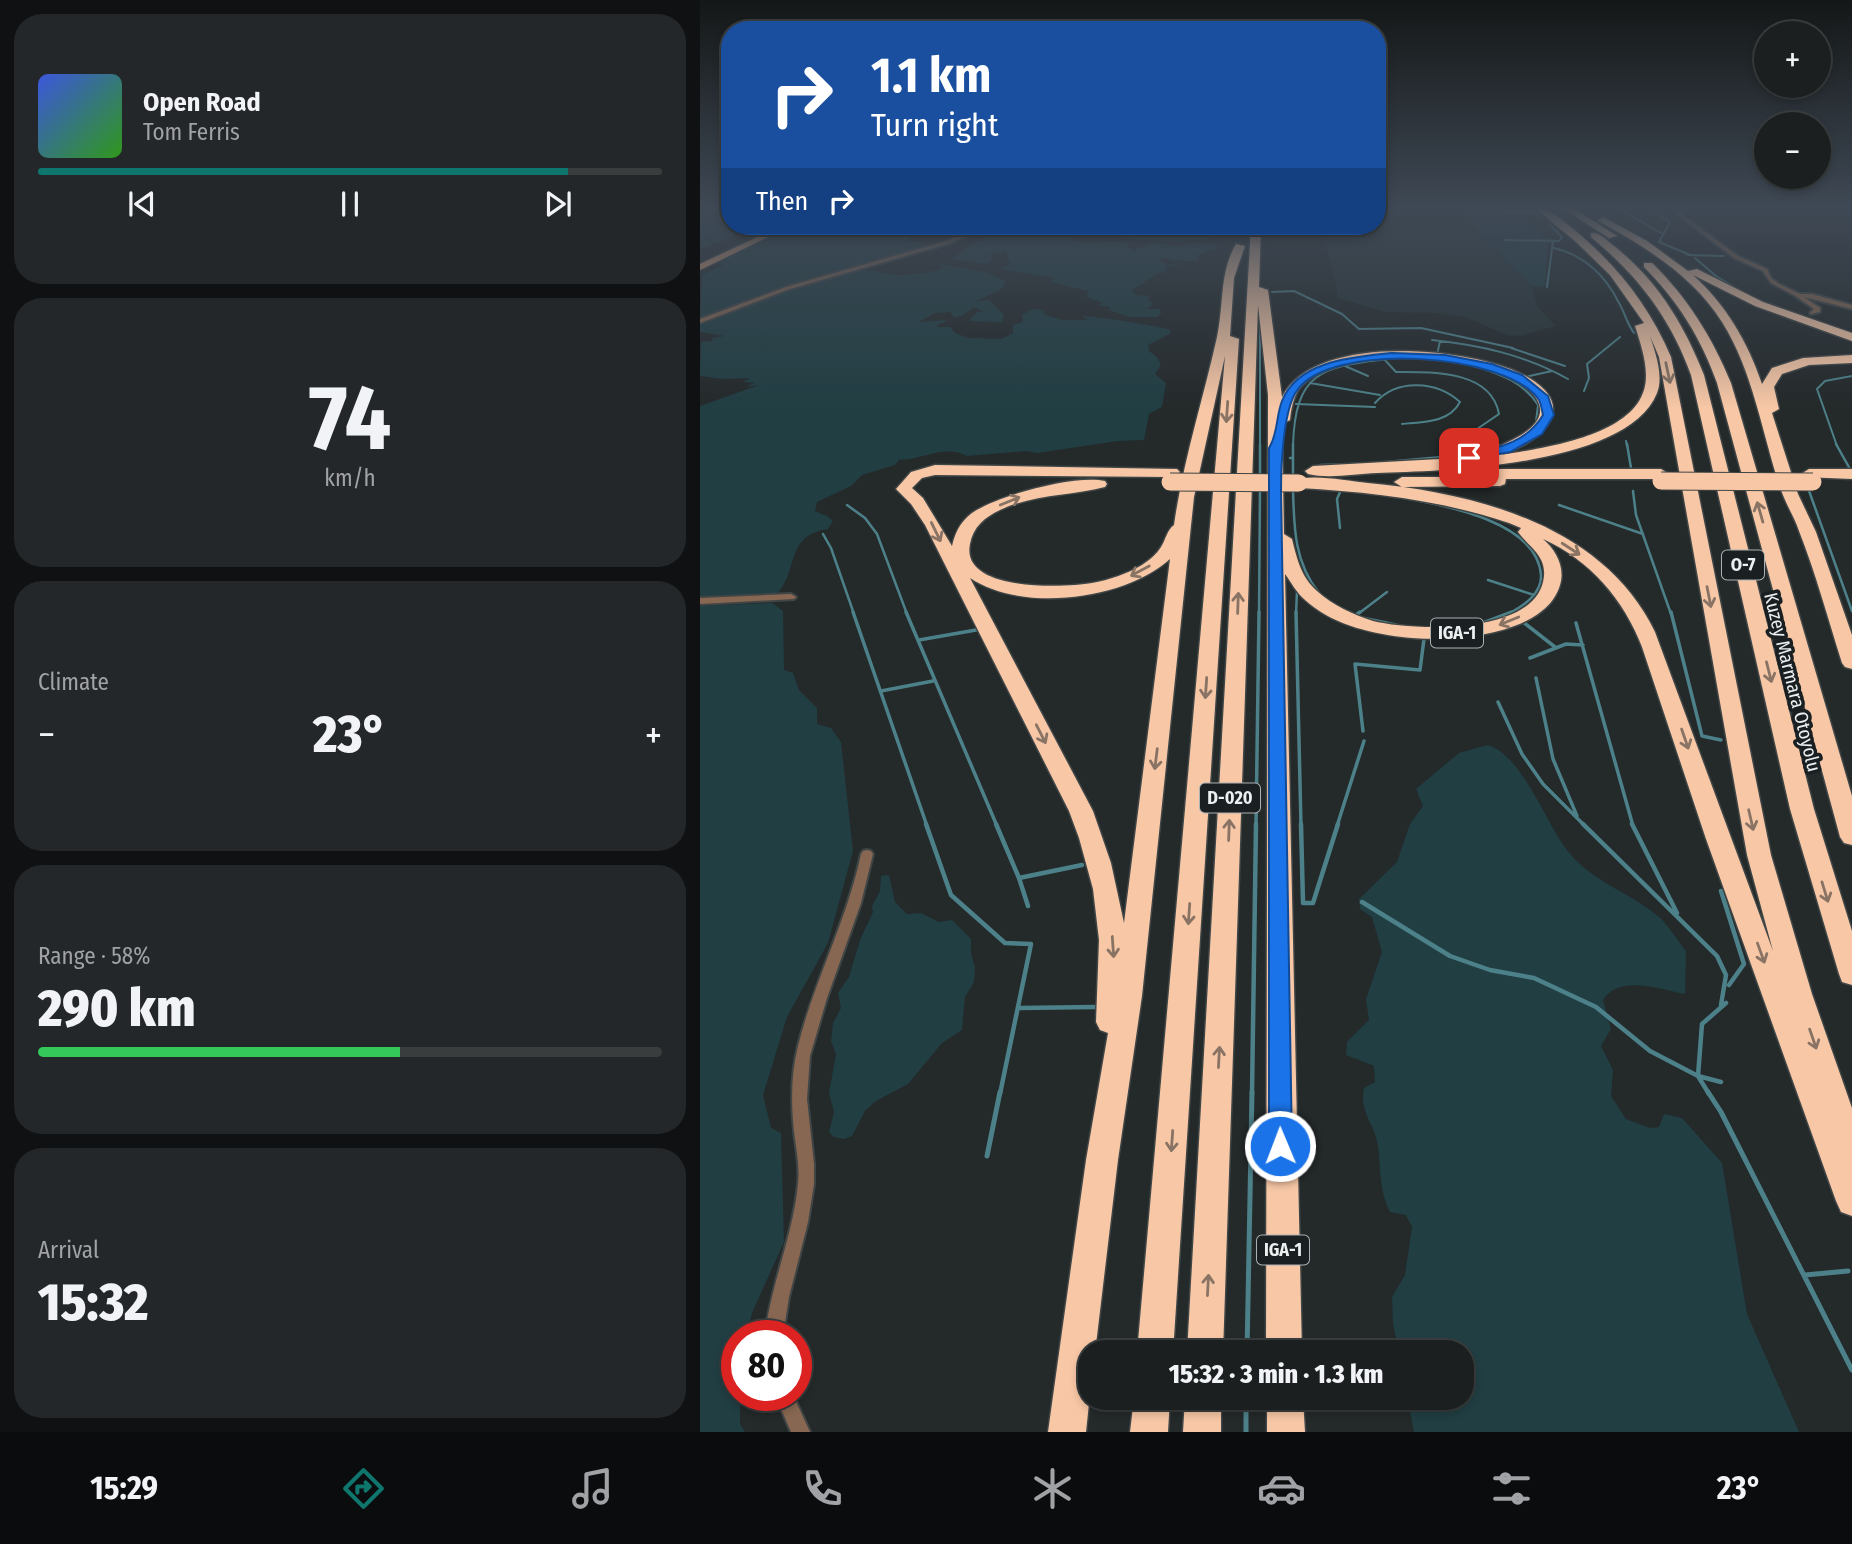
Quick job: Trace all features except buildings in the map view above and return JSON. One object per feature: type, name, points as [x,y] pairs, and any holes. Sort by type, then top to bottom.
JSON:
[{"type":"highway","points":[[1066,1432],[1102,1160],[1128,996],[1176,483],[1195,444],[1223,336],[1230,275]]},
{"type":"highway","name":"D-020","points":[[1156,1340],[1245,275]]},
{"type":"highway","name":"D-020","points":[[1206,1340],[1247,275]]},
{"type":"highway","name":"IGA-1","points":[[1261,275],[1275,375],[1284,1340]]},
{"type":"highway","points":[[1366,468],[1482,462],[1537,455],[1594,439],[1634,416],[1646,403],[1652,382],[1641,326],[1628,297],[1609,275]]},
{"type":"highway","points":[[1617,275],[1637,299],[1655,331],[1665,357],[1746,798],[1759,855],[1798,994],[1852,1152]]},
{"type":"highway","name":"Kuzey Marmara Otoyolu","points":[[1639,275],[1665,304],[1692,357],[1705,401],[1802,809],[1852,974]]},
{"type":"highway","name":"Kuzey Marmara Otoyolu","points":[[1658,275],[1696,321],[1724,383],[1852,837]]},
{"type":"highway","points":[[1685,275],[1706,294],[1730,324],[1751,372],[1790,496],[1806,528],[1852,663]]},
{"type":"highway","points":[[1702,275],[1733,293],[1852,337]]},
{"type":"highway","points":[[1275,448],[1280,439],[1284,409],[1291,391],[1300,381],[1316,372],[1354,360],[1407,355],[1475,363],[1518,377],[1537,391],[1547,406],[1549,415],[1539,432],[1506,449],[1469,458],[1298,477]]},
{"type":"highway","points":[[1806,528],[1805,508],[1775,421],[1768,387],[1772,376],[1785,367],[1821,359],[1852,359]]},
{"type":"highway","points":[[1102,1160],[1102,1110],[1114,992],[1114,952],[1100,858],[1081,811],[933,525],[917,501],[904,492],[905,484],[911,479],[923,472],[934,470],[1176,483]]},
{"type":"highway","points":[[1811,478],[1852,474]]},
{"type":"highway","points":[[911,479],[1176,483],[1298,477],[1661,477],[1811,478],[1852,481]]},
{"type":"highway","name":"IGA-1","points":[[1275,491],[1283,509],[1284,544],[1293,570],[1312,596],[1341,615],[1392,631],[1446,634],[1500,625],[1540,604],[1552,586],[1554,575],[1551,560],[1539,543],[1523,530],[1501,519],[1439,499],[1298,477]]},
{"type":"highway","points":[[1129,482],[1054,488],[1024,495],[998,506],[977,519],[964,533],[960,542],[962,560],[981,578],[1026,591],[1065,592],[1115,582],[1147,568],[1170,548],[1177,533],[1180,510],[1176,483]]},
{"type":"highway","points":[[1439,499],[1505,516],[1551,537],[1599,570],[1620,591],[1640,619],[1852,1201]]},
{"type":"highway","points":[[1149,1432],[1151,1410]]},
{"type":"highway","points":[[1202,1432],[1203,1410]]},
{"type":"highway","points":[[1285,1410],[1286,1432]]},
{"type":"street","points":[[700,321],[788,288],[834,275]]},
{"type":"street","points":[[1767,275],[1776,284],[1798,294],[1852,307]]},
{"type":"street","points":[[1798,294],[1797,297],[1817,308],[1818,311],[1813,313]]},
{"type":"street","points":[[700,601],[791,597]]},
{"type":"street","points":[[776,1320],[806,1192],[806,1157],[800,1102],[804,1050],[813,1017],[862,885],[867,854]]},
{"type":"street","points":[[791,1411],[801,1432]]},
{"type":"shaded area","points":[[702,275],[822,275],[700,319]]},
{"type":"shaded area","points":[[839,275],[992,275],[1006,281],[1003,288],[975,302],[989,300],[1004,315],[1002,322],[969,321],[977,312],[985,312],[974,307],[962,316],[954,317],[950,312],[935,313],[918,322],[945,320],[946,322],[937,325],[938,327],[950,327],[955,333],[968,338],[1002,339],[1013,333],[1013,325],[1023,322],[1022,315],[1033,309],[1043,310],[1045,315],[1063,320],[1088,320],[1082,316],[1088,316],[1171,330],[1169,334],[1148,345],[1149,351],[1157,357],[1161,365],[1155,374],[1166,383],[1162,407],[1149,414],[1144,440],[1118,441],[1037,453],[1027,451],[967,456],[941,452],[899,460],[895,465],[862,475],[851,486],[817,502],[815,511],[833,521],[828,529],[814,533],[799,546],[788,575],[776,595],[700,597],[700,406],[759,385],[746,387],[754,383],[743,382],[750,378],[722,379],[700,376],[701,342],[725,336],[700,332],[700,323],[776,293],[824,278]]},
{"type":"shaded area","points":[[1035,275],[1156,275],[1132,290],[1136,295],[1149,296],[1148,299],[1153,304],[1147,309],[1159,309],[1162,312],[1157,317],[1129,317],[1109,310],[1110,307],[1098,305],[1103,303],[1087,297],[1088,291],[1051,282],[1054,278]]},
{"type":"shaded area","points":[[1334,275],[1520,275],[1531,286],[1537,306],[1556,326],[1520,336],[1507,335],[1465,317],[1384,312],[1338,298]]},
{"type":"shaded area","points":[[1520,275],[1546,275],[1545,287],[1531,286]]},
{"type":"shaded area","points":[[772,603],[783,611],[784,670],[793,673],[799,690],[817,708],[817,724],[831,728],[841,742],[853,851],[828,943],[787,1017],[763,1095],[771,1128],[781,1133],[784,1242],[750,1320],[721,1320],[721,1411],[740,1411],[740,1424],[745,1432],[700,1432],[700,606]]},
{"type":"shaded area","points":[[1487,745],[1499,750],[1520,773],[1574,858],[1597,877],[1659,917],[1686,951],[1685,994],[1629,985],[1610,992],[1603,1000],[1611,1029],[1601,1046],[1613,1070],[1611,1096],[1626,1119],[1650,1128],[1659,1127],[1664,1114],[1682,1118],[1722,1163],[1747,1314],[1799,1432],[1414,1432],[1409,1410],[1474,1410],[1474,1340],[1396,1340],[1392,1297],[1405,1275],[1412,1227],[1406,1215],[1390,1212],[1384,1196],[1378,1146],[1365,1112],[1363,1097],[1364,1088],[1375,1082],[1374,1066],[1346,1055],[1347,1042],[1369,1020],[1366,999],[1382,952],[1372,917],[1360,909],[1359,899],[1397,862],[1410,824],[1423,806],[1416,789],[1459,753]]},
{"type":"shaded area","points":[[889,875],[895,902],[907,914],[921,913],[939,922],[952,920],[971,939],[974,982],[965,997],[962,1030],[942,1043],[908,1084],[876,1101],[865,1111],[852,1136],[844,1139],[834,1137],[829,1132],[834,1112],[829,1093],[836,1054],[831,1041],[833,1023],[841,1008],[838,993],[849,977],[860,940],[873,912],[872,906],[880,891],[881,876]]},
{"type":"waterway","points":[[1547,287],[1549,275]]},
{"type":"waterway","points":[[1600,275],[1614,293],[1634,333]]},
{"type":"waterway","points":[[1715,275],[1752,298]]},
{"type":"waterway","points":[[1272,292],[1294,291],[1342,314],[1359,329],[1421,328],[1513,348]]},
{"type":"waterway","points":[[1260,321],[1260,477]]},
{"type":"waterway","points":[[1584,391],[1589,378],[1587,364],[1620,337]]},
{"type":"waterway","points":[[1432,340],[1440,341]]},
{"type":"waterway","points":[[1437,355],[1440,341]]},
{"type":"waterway","points":[[1440,341],[1502,352],[1552,371]]},
{"type":"waterway","points":[[1511,348],[1565,366]]},
{"type":"waterway","points":[[1345,366],[1384,359]]},
{"type":"waterway","points":[[1384,359],[1396,372],[1458,376],[1485,389],[1494,400],[1499,414],[1477,429]]},
{"type":"waterway","points":[[1311,383],[1329,371],[1345,366]]},
{"type":"waterway","points":[[1345,366],[1368,376]]},
{"type":"waterway","points":[[1478,367],[1504,377],[1526,391],[1538,405],[1536,421]]},
{"type":"waterway","points":[[1525,377],[1552,371]]},
{"type":"waterway","points":[[1552,371],[1568,379]]},
{"type":"waterway","points":[[1837,445],[1817,389],[1825,381],[1852,376]]},
{"type":"waterway","points":[[1299,404],[1311,383]]},
{"type":"waterway","points":[[1311,383],[1380,395]]},
{"type":"waterway","points":[[1375,403],[1394,389],[1417,385],[1440,390],[1460,402],[1442,418],[1402,424]]},
{"type":"waterway","points":[[1293,446],[1299,404]]},
{"type":"waterway","points":[[1299,404],[1375,407]]},
{"type":"waterway","points":[[1626,441],[1627,446]]},
{"type":"waterway","points":[[1627,444],[1631,468]]},
{"type":"waterway","points":[[1837,445],[1850,469]]},
{"type":"waterway","points":[[1293,446],[1293,458]]},
{"type":"waterway","points":[[1375,463],[1442,457],[1499,446]]},
{"type":"waterway","points":[[1293,458],[1293,477]]},
{"type":"waterway","points":[[1320,465],[1357,464]]},
{"type":"waterway","points":[[1259,614],[1260,488]]},
{"type":"waterway","points":[[1808,488],[1852,611]]},
{"type":"waterway","points":[[1293,489],[1297,544],[1305,569],[1319,593]]},
{"type":"waterway","points":[[1340,528],[1337,499],[1341,490]]},
{"type":"waterway","points":[[1633,491],[1636,515],[1643,534]]},
{"type":"waterway","points":[[1398,497],[1484,518],[1523,541],[1535,556],[1541,575],[1540,582],[1531,599],[1510,613]]},
{"type":"waterway","points":[[847,505],[865,518],[877,534],[907,614]]},
{"type":"waterway","points":[[1559,505],[1643,534]]},
{"type":"waterway","points":[[823,534],[831,548],[854,614]]},
{"type":"waterway","points":[[1643,534],[1671,614]]},
{"type":"waterway","points":[[1488,580],[1534,595]]},
{"type":"waterway","points":[[1296,613],[1297,591]]},
{"type":"waterway","points":[[1358,614],[1387,592]]},
{"type":"waterway","points":[[1337,606],[1352,614]]},
{"type":"waterway","points":[[853,612],[927,826]]},
{"type":"waterway","points":[[906,612],[997,826]]},
{"type":"waterway","points":[[1256,826],[1259,612]]},
{"type":"waterway","points":[[1349,612],[1355,615]]},
{"type":"waterway","points":[[1356,615],[1360,612]]},
{"type":"waterway","points":[[1671,612],[1702,736],[1721,740]]},
{"type":"waterway","points":[[1296,613],[1301,826]]},
{"type":"waterway","points":[[1483,623],[1510,613]]},
{"type":"waterway","points":[[1362,618],[1396,625]]},
{"type":"waterway","points":[[1523,622],[1555,647]]},
{"type":"waterway","points":[[1576,623],[1582,645]]},
{"type":"waterway","points":[[919,640],[976,630]]},
{"type":"waterway","points":[[1363,731],[1355,664],[1420,670],[1424,639]]},
{"type":"waterway","points":[[1530,658],[1566,644],[1582,645]]},
{"type":"waterway","points":[[1582,645],[1633,826]]},
{"type":"waterway","points":[[1536,678],[1553,759],[1577,816]]},
{"type":"waterway","points":[[881,691],[933,681]]},
{"type":"waterway","points":[[1498,702],[1522,754],[1543,784],[1583,824]]},
{"type":"waterway","points":[[1337,826],[1364,741]]},
{"type":"waterway","points":[[926,824],[951,895],[1005,943],[1031,944],[1000,1094]]},
{"type":"waterway","points":[[996,824],[1019,878]]},
{"type":"waterway","points":[[1252,1094],[1256,824]]},
{"type":"waterway","points":[[1301,824],[1303,903],[1313,903],[1338,824]]},
{"type":"waterway","points":[[1583,824],[1717,956],[1726,975],[1721,1005]]},
{"type":"waterway","points":[[1633,826],[1677,913]]},
{"type":"waterway","points":[[1019,878],[1082,865]]},
{"type":"waterway","points":[[1019,878],[1028,906]]},
{"type":"waterway","points":[[1721,891],[1744,964],[1729,985]]},
{"type":"waterway","points":[[1362,902],[1450,956],[1490,970],[1534,978],[1596,1007],[1650,1051],[1698,1076]]},
{"type":"waterway","points":[[1698,1076],[1702,1024],[1726,1003]]},
{"type":"waterway","points":[[1018,1008],[1096,1007]]},
{"type":"waterway","points":[[1698,1076],[1721,1082]]},
{"type":"waterway","points":[[1698,1076],[1709,1094]]},
{"type":"waterway","points":[[987,1156],[1000,1092]]},
{"type":"waterway","points":[[1247,1340],[1252,1092]]},
{"type":"waterway","points":[[1708,1092],[1721,1112],[1852,1370]]},
{"type":"waterway","points":[[1805,1275],[1848,1271]]},
{"type":"waterway","points":[[1246,1410],[1246,1432]]},
{"type":"route","points":[[1280,1146],[1275,448],[1280,439],[1284,409],[1291,391],[1300,381],[1323,368],[1377,356],[1429,356],[1475,363],[1518,377],[1537,391],[1544,399],[1549,415],[1539,432],[1518,445],[1469,458]]}]
